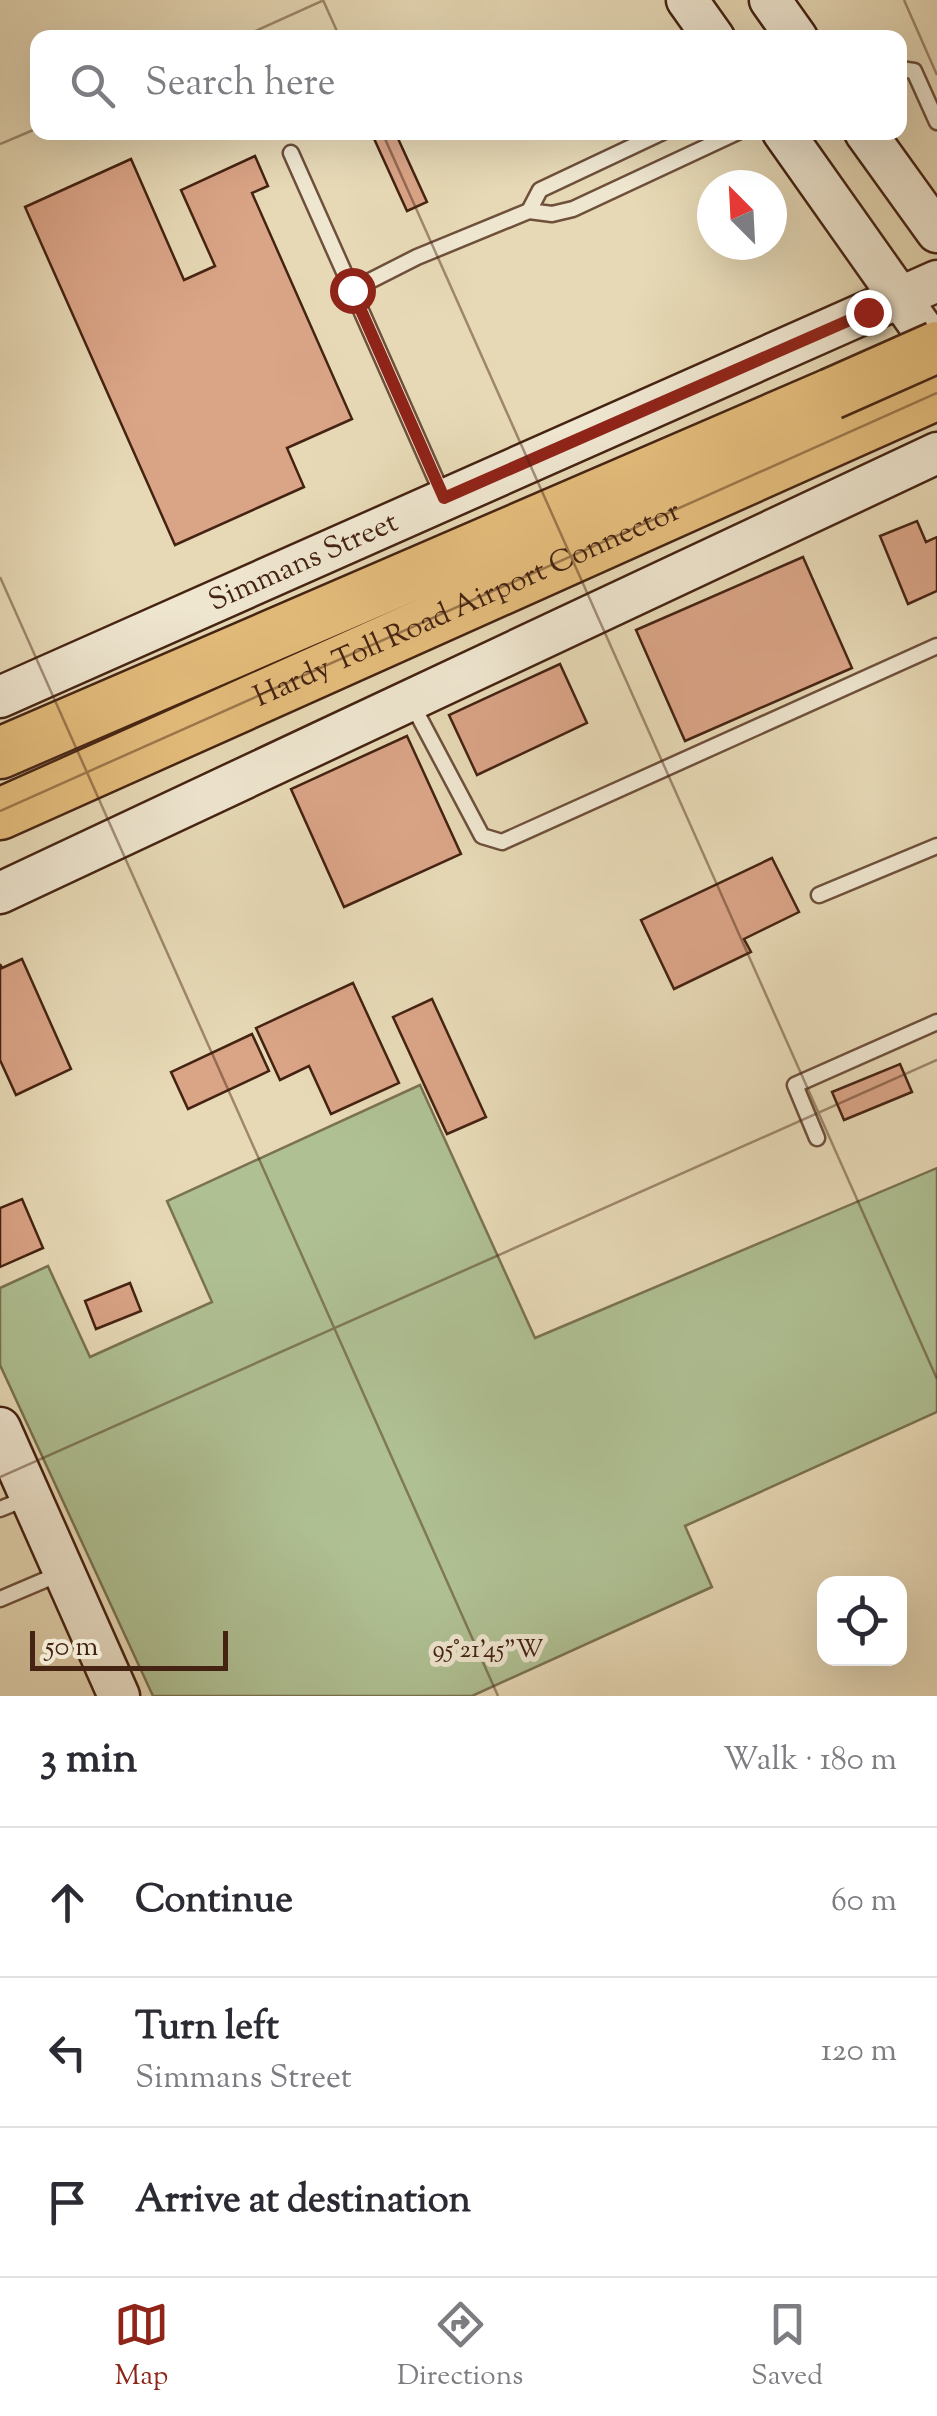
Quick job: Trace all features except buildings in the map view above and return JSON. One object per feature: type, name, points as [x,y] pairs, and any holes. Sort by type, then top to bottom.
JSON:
[{"type":"highway","name":"Hardy Toll Road Airport Connector","points":[[0,814],[844,412],[937,349]]},
{"type":"highway","name":"Hardy Toll Road Airport Connector","points":[[0,753],[844,412],[937,394]]},
{"type":"main road","points":[[687,0],[708,30]]},
{"type":"main road","points":[[789,140],[919,289],[937,349]]},
{"type":"main road","points":[[871,140],[932,215]]},
{"type":"main road","name":"Simmans Street","points":[[0,697],[919,289]]},
{"type":"main road","points":[[0,893],[416,710],[937,453]]},
{"type":"main road","points":[[0,875],[76,857]]},
{"type":"main road","points":[[0,1428],[15,1502],[64,1572],[119,1696]]},
{"type":"lane","points":[[907,70],[914,71],[937,122]]},
{"type":"lane","points":[[528,212],[540,190],[646,140]]},
{"type":"lane","points":[[352,290],[417,257],[528,212],[552,214],[573,209],[721,140]]},
{"type":"lane","points":[[292,153],[444,498]]},
{"type":"lane","points":[[416,710],[482,836],[502,842],[937,646]]},
{"type":"lane","points":[[819,895],[937,846]]},
{"type":"lane","points":[[817,1138],[795,1085],[937,1022]]},
{"type":"lane","points":[[0,1598],[64,1572]]},
{"type":"green space","points":[[420,1085],[535,1338],[937,1168],[937,1412],[685,1526],[712,1587],[472,1696],[153,1696],[0,1365],[0,1288],[48,1266],[90,1357],[212,1302],[167,1201]]},
{"type":"route","points":[[352,290],[444,498],[868,312]]}]
